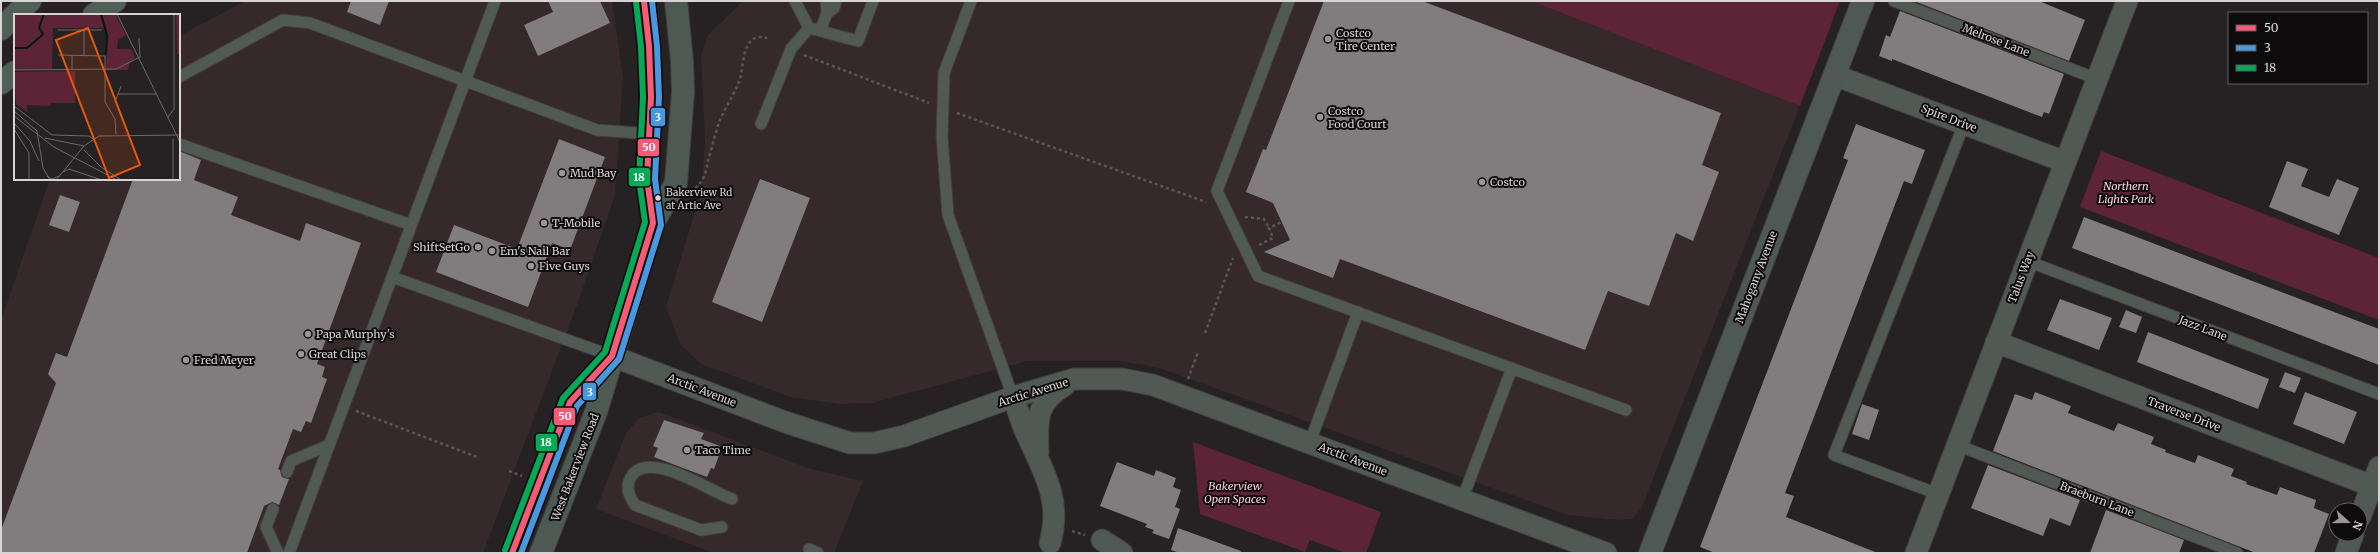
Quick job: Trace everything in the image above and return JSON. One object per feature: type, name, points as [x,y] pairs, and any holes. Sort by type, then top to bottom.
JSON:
[{"type":"highway","points":[[16,14],[30,1]]},
{"type":"highway","points":[[96,14],[115,1]]},
{"type":"highway","points":[[1,29],[14,16]]},
{"type":"highway","points":[[1,83],[14,73]]},
{"type":"main road","name":"West Bakerview Road","points":[[644,1],[649,46],[650,134],[647,179],[653,223]]},
{"type":"main road","name":"West Bakerview Road","points":[[541,553],[596,412],[653,223],[676,183],[683,92],[682,61],[676,1]]},
{"type":"main road","name":"West Bakerview Road","points":[[512,553],[570,402],[612,356]]},
{"type":"street","name":"Mahogany Avenue","points":[[1650,553],[1863,1]]},
{"type":"street","name":"Talus Way","points":[[1916,553],[2127,1]]},
{"type":"street","name":"Spire Drive","points":[[1834,75],[2065,162]]},
{"type":"street","name":"Traverse Drive","points":[[1996,342],[2375,476]]},
{"type":"street","name":"Arctic Avenue","points":[[612,356],[785,422],[850,443],[874,443],[904,436],[1013,397],[1074,379],[1122,379],[1153,385],[1606,553]]},
{"type":"street","points":[[1038,457],[1038,428],[1040,413],[1050,394],[1074,379]]},
{"type":"street","points":[[1013,397],[1026,434],[1038,457],[1052,498],[1050,540]]},
{"type":"street","points":[[2365,502],[2375,476]]},
{"type":"street","points":[[1102,540],[1122,553]]},
{"type":"street","points":[[2346,553],[2350,542]]},
{"type":"lane","points":[[289,553],[495,1]]},
{"type":"lane","points":[[795,1],[815,29],[858,41],[873,1]]},
{"type":"lane","points":[[826,1],[827,13]]},
{"type":"lane","points":[[761,124],[791,49],[815,29],[827,13],[834,8],[836,1]]},
{"type":"lane","points":[[971,1],[944,73],[942,137],[945,194],[948,215],[1013,397]]},
{"type":"lane","points":[[1289,1],[1217,191],[1258,276],[1626,410]]},
{"type":"lane","name":"Melrose Lane","points":[[1894,1],[2097,79]]},
{"type":"lane","points":[[180,76],[283,20],[310,23],[597,130],[650,134]]},
{"type":"lane","points":[[1938,494],[1834,454],[1964,124]]},
{"type":"lane","points":[[180,144],[411,225]]},
{"type":"lane","name":"Jazz Lane","points":[[2027,261],[2379,394]]},
{"type":"lane","name":"Arctic Avenue","points":[[392,277],[612,356]]},
{"type":"lane","points":[[1310,442],[1358,312]]},
{"type":"lane","points":[[1462,500],[1512,368]]},
{"type":"lane","name":"Braeburn Lane","points":[[1957,444],[2237,553]]},
{"type":"lane","points":[[287,472],[291,461],[329,445]]},
{"type":"lane","points":[[722,527],[701,530],[635,505],[629,497],[627,487],[631,476],[640,468],[654,466],[707,485],[714,493],[732,499]]},
{"type":"lane","points":[[273,509],[266,527],[278,553]]},
{"type":"path","points":[[692,188],[701,183],[705,175],[720,122],[740,77],[746,48],[753,38],[760,36],[767,38]]},
{"type":"path","points":[[802,55],[929,102]]},
{"type":"path","points":[[954,112],[1208,203]]},
{"type":"path","points":[[1244,217],[1264,219],[1269,228],[1273,238],[1257,246]]},
{"type":"path","points":[[1269,228],[1282,222]]},
{"type":"path","points":[[1205,333],[1233,258]]},
{"type":"path","points":[[1188,379],[1198,352]]},
{"type":"path","points":[[350,409],[477,457]]},
{"type":"path","points":[[509,471],[526,477]]},
{"type":"path","points":[[1050,540],[1102,540]]},
{"type":"shaded area","points":[[245,1],[612,1],[623,78],[615,195],[577,305],[483,553],[1,553],[1,320],[50,180],[180,180],[180,35]]},
{"type":"shaded area","points":[[743,1],[1531,1],[1800,106],[1641,509],[1632,519],[1618,520],[1568,515],[1159,368],[1121,361],[1027,361],[872,403],[839,404],[790,397],[701,364],[680,344],[666,307],[701,192],[705,141],[701,55],[708,35]]},
{"type":"shaded area","points":[[659,412],[808,468],[863,481],[834,553],[714,553],[596,509],[626,433],[639,418]]},
{"type":"green space","points":[[1531,1],[1840,1],[1800,106]]},
{"type":"green space","name":"Northern Lights Park","points":[[2101,151],[2379,258],[2379,320],[2080,207]]},
{"type":"green space","name":"Bakerview Open Spaces","points":[[1193,442],[1381,512],[1366,553],[1346,553],[1310,540],[1305,552],[1200,514]]},
{"type":"building","points":[[351,1],[389,1],[380,25],[347,12]]},
{"type":"building","points":[[548,1],[600,1],[610,23],[538,56],[524,25],[553,12]]},
{"type":"building","name":"Costco","points":[[1324,1],[1422,1],[1721,113],[1702,165],[1719,172],[1693,241],[1676,233],[1649,306],[1608,291],[1585,350],[1340,259],[1333,278],[1264,252],[1290,240],[1273,203],[1246,192],[1263,149],[1266,150]]},
{"type":"building","points":[[1914,1],[2039,1],[2085,20],[2069,61]]},
{"type":"building","points":[[1900,11],[2064,74],[2049,114],[2044,112],[2042,117],[1892,59],[1892,61],[1879,56],[1886,35],[1890,37]]},
{"type":"building","points":[[1856,124],[1925,150],[1912,184],[1904,181],[1785,493],[1794,496],[1786,517],[1878,553],[1715,553],[1700,547],[1848,160],[1843,158]]},
{"type":"building","points":[[559,139],[605,157],[570,250],[552,243],[528,307],[436,272],[454,225],[517,249]]},
{"type":"building","name":"Fred Meyer","points":[[180,151],[201,160],[194,180],[238,197],[231,215],[300,241],[306,223],[361,243],[317,364],[325,367],[322,377],[327,379],[311,423],[306,421],[301,432],[293,429],[278,469],[280,470],[282,477],[289,479],[279,505],[272,502],[264,506],[247,553],[1,553],[1,530],[56,383],[48,374],[56,353],[67,357],[133,180],[180,180]]},
{"type":"building","points":[[2287,161],[2308,169],[2301,186],[2329,197],[2337,179],[2359,188],[2339,235],[2269,207]]},
{"type":"building","points":[[760,179],[810,198],[762,322],[712,302]]},
{"type":"building","points":[[60,195],[80,202],[69,232],[49,225]]},
{"type":"building","points":[[2084,217],[2379,329],[2379,365],[2072,248]]},
{"type":"building","points":[[2060,299],[2112,318],[2099,350],[2047,330]]},
{"type":"building","points":[[2126,310],[2142,317],[2136,333],[2119,327]]},
{"type":"building","points":[[2148,332],[2269,379],[2258,409],[2137,362]]},
{"type":"building","points":[[2285,372],[2301,378],[2295,393],[2279,387]]},
{"type":"building","points":[[2035,392],[2071,406],[2068,413],[2114,431],[2118,423],[2154,437],[2151,444],[2166,450],[2165,452],[2195,463],[2198,455],[2234,469],[2231,476],[2247,482],[2246,484],[2277,495],[2280,487],[2316,500],[2314,508],[2328,514],[2328,517],[2314,553],[2256,553],[1993,451],[2015,394],[2032,400]]},
{"type":"building","points":[[2305,392],[2357,412],[2344,444],[2293,424]]},
{"type":"building","points":[[1862,404],[1879,410],[1869,440],[1852,434]]},
{"type":"building","name":"Taco Time","points":[[664,420],[704,433],[701,439],[720,446],[717,452],[720,453],[714,469],[711,468],[707,477],[654,457],[658,448],[653,446]]},
{"type":"building","points":[[1117,462],[1154,476],[1156,470],[1176,478],[1173,487],[1181,490],[1175,507],[1180,509],[1169,539],[1152,533],[1154,530],[1145,527],[1147,524],[1100,506]]},
{"type":"building","points":[[1988,465],[2080,500],[2070,526],[2050,518],[2043,536],[1971,508]]},
{"type":"building","points":[[2106,510],[2184,540],[2179,553],[2090,553]]},
{"type":"building","points":[[1178,528],[1241,551],[1240,553],[1180,553],[1171,550]]},
{"type":"transit line","name":"50","points":[[512,553],[570,402],[612,356],[653,223],[647,179],[651,97],[649,46],[644,1]]},
{"type":"transit line","name":"3","points":[[521,553],[577,406],[619,359],[661,225],[655,179],[659,97],[657,46],[652,1]]},
{"type":"transit line","name":"18","points":[[505,550],[563,398],[605,352],[645,222],[639,179],[643,97],[641,47],[636,2]]},
{"type":"place","name":"Costco Tire Center","points":[[1328,39]]},
{"type":"place","name":"Costco Food Court","points":[[1320,117]]},
{"type":"place","name":"Mud Bay","points":[[562,173]]},
{"type":"place","name":"Costco","points":[[1482,182]]},
{"type":"place","name":"Bakerview Rd at Artic Ave","points":[[658,198]]},
{"type":"place","name":"T-Mobile","points":[[544,223]]},
{"type":"place","name":"ShiftSetGo","points":[[478,247]]},
{"type":"place","name":"Em's Nail Bar","points":[[492,251]]},
{"type":"place","name":"Five Guys","points":[[531,266]]},
{"type":"place","name":"Papa Murphy's","points":[[308,334]]},
{"type":"place","name":"Great Clips","points":[[301,354]]},
{"type":"place","name":"Fred Meyer","points":[[186,360]]},
{"type":"place","name":"Taco Time","points":[[687,450]]}]
